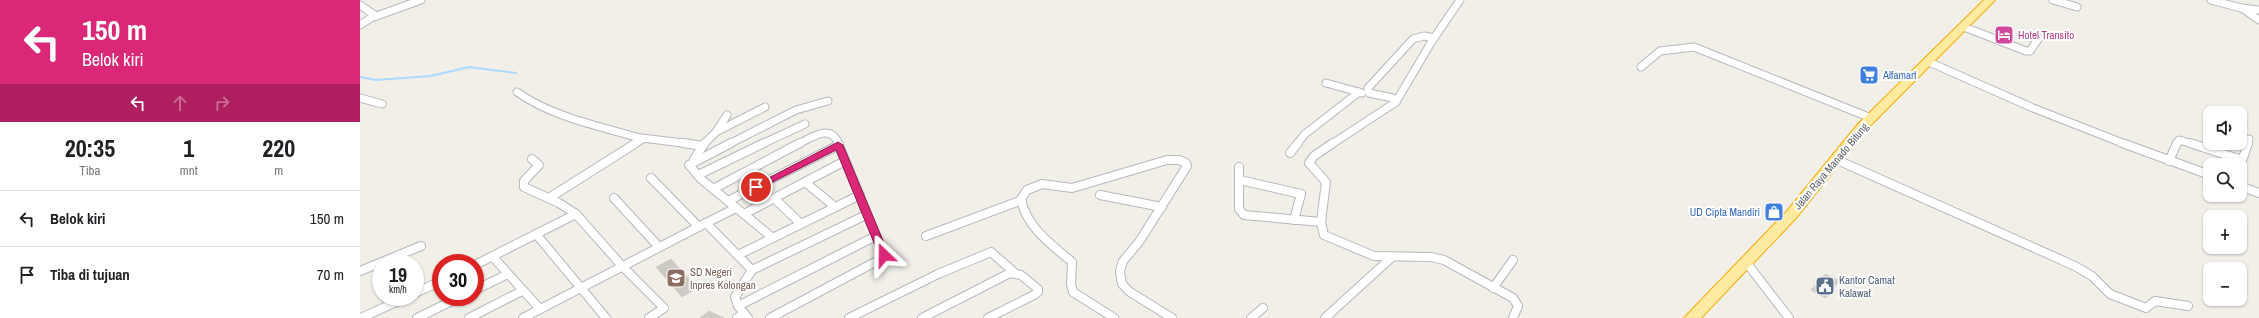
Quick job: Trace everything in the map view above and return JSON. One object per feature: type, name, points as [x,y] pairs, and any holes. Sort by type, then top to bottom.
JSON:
[{"type":"highway","name":"Jalan Raya Manado Bitung","points":[[1692,318],[1792,214],[1835,159],[1871,118],[1990,0]]},
{"type":"street","points":[[360,25],[376,16],[421,0]]},
{"type":"street","points":[[1460,0],[1434,38],[1396,102],[1310,160],[1310,164],[1324,178],[1326,184],[1321,222],[1322,232],[1328,238],[1374,256],[1441,259],[1518,303],[1518,308],[1513,318]]},
{"type":"street","points":[[2053,0],[2077,7]]},
{"type":"street","points":[[2211,0],[2241,8],[2259,10]]},
{"type":"street","points":[[360,4],[376,16]]},
{"type":"street","points":[[2241,8],[2259,20]]},
{"type":"street","points":[[1964,27],[2028,51],[2039,38]]},
{"type":"street","points":[[1371,94],[1368,92],[1368,88],[1413,39],[1424,36],[1434,38]]},
{"type":"street","points":[[1641,67],[1660,51],[1694,47],[1871,118]]},
{"type":"street","points":[[1929,62],[2007,97],[2169,161],[2203,173]]},
{"type":"street","points":[[1326,83],[1359,92],[1393,98],[1396,102]]},
{"type":"street","points":[[517,92],[534,104],[553,113],[603,128],[642,138],[702,146]]},
{"type":"street","points":[[1290,153],[1305,134],[1359,92]]},
{"type":"street","points":[[360,98],[382,104]]},
{"type":"street","points":[[691,162],[796,110],[828,101]]},
{"type":"street","points":[[716,132],[765,107]]},
{"type":"street","points":[[727,115],[716,132],[702,146],[703,147],[689,165],[713,189],[772,238]]},
{"type":"street","points":[[698,175],[805,124]]},
{"type":"street","points":[[713,189],[822,132],[829,132],[836,137],[838,145],[860,195],[866,215],[884,252],[881,259],[770,318]]},
{"type":"street","points":[[549,198],[640,141],[642,138]]},
{"type":"street","points":[[2243,158],[2249,139]]},
{"type":"street","points":[[2169,161],[2179,140],[2228,158]]},
{"type":"street","points":[[728,201],[838,145]]},
{"type":"street","points":[[532,159],[539,165],[524,181],[524,187],[549,198],[576,214],[622,266],[664,308],[649,318]]},
{"type":"street","points":[[1835,159],[2075,266],[2092,276],[2110,294],[2146,308],[2155,301],[2188,306]]},
{"type":"street","points":[[1114,318],[1074,292],[1071,288],[1074,267],[1072,262],[1029,222],[1022,208],[1022,200],[1028,191],[1044,184],[1054,184],[1062,189],[1072,188],[1167,160],[1179,160],[1186,163],[1187,166],[1162,207],[1123,261],[1119,276],[1122,284],[1130,292],[1172,318]]},
{"type":"street","points":[[744,214],[845,161]]},
{"type":"street","points":[[1239,166],[1239,210],[1244,215],[1321,222]]},
{"type":"street","points":[[651,178],[702,225],[738,255],[752,270]]},
{"type":"street","points":[[1240,180],[1260,183],[1301,194],[1294,220]]},
{"type":"street","points":[[805,182],[835,207]]},
{"type":"street","points":[[2247,189],[2259,193]]},
{"type":"street","points":[[738,255],[860,195]]},
{"type":"street","points":[[1100,195],[1162,207]]},
{"type":"street","points":[[614,198],[659,247]]},
{"type":"street","points":[[774,198],[801,224]]},
{"type":"street","points":[[926,236],[1022,200]]},
{"type":"street","points":[[523,318],[736,208]]},
{"type":"street","points":[[484,261],[576,214]]},
{"type":"street","points":[[866,215],[752,270],[735,297],[742,314],[876,236]]},
{"type":"street","points":[[536,234],[582,287],[606,318]]},
{"type":"street","points":[[360,271],[421,246]]},
{"type":"street","points":[[849,318],[938,274],[991,252],[1015,273],[1021,274],[1036,286],[1038,292],[988,318]]},
{"type":"street","points":[[493,257],[522,291],[540,309]]},
{"type":"street","points":[[1326,318],[1392,257]]},
{"type":"street","points":[[1493,288],[1513,260]]},
{"type":"street","points":[[1746,262],[1789,318]]},
{"type":"street","points":[[922,318],[967,294],[1015,273]]},
{"type":"street","points":[[484,286],[508,274]]},
{"type":"street","points":[[469,318],[522,291]]},
{"type":"street","points":[[361,318],[387,306]]},
{"type":"street","points":[[417,318],[442,306]]},
{"type":"street","points":[[1251,318],[1263,308]]},
{"type":"building","name":"UD Cipta Mandiri","points":[[1772,204],[1784,210],[1776,220],[1764,214]]},
{"type":"building","name":"SD Negeri Inpres Kolongan","points":[[671,259],[697,288],[682,297],[656,267]]},
{"type":"building","name":"Kantor Camat Kalawat","points":[[1825,274],[1839,281],[1826,298],[1811,290]]},
{"type":"building","points":[[709,311],[724,318],[700,318]]},
{"type":"waterway","points":[[360,77],[376,80],[431,76],[469,67],[516,73]]},
{"type":"place","name":"Hotel Transito","points":[[2004,35]]},
{"type":"place","name":"Alfamart","points":[[1869,75]]},
{"type":"place","name":"UD Cipta Mandiri","points":[[1774,212]]},
{"type":"place","name":"SD Negeri Inpres Kolongan","points":[[676,278]]},
{"type":"place","name":"Kantor Camat Kalawat","points":[[1825,286]]},
{"type":"route","points":[[756,187],[838,145],[884,255]]}]
